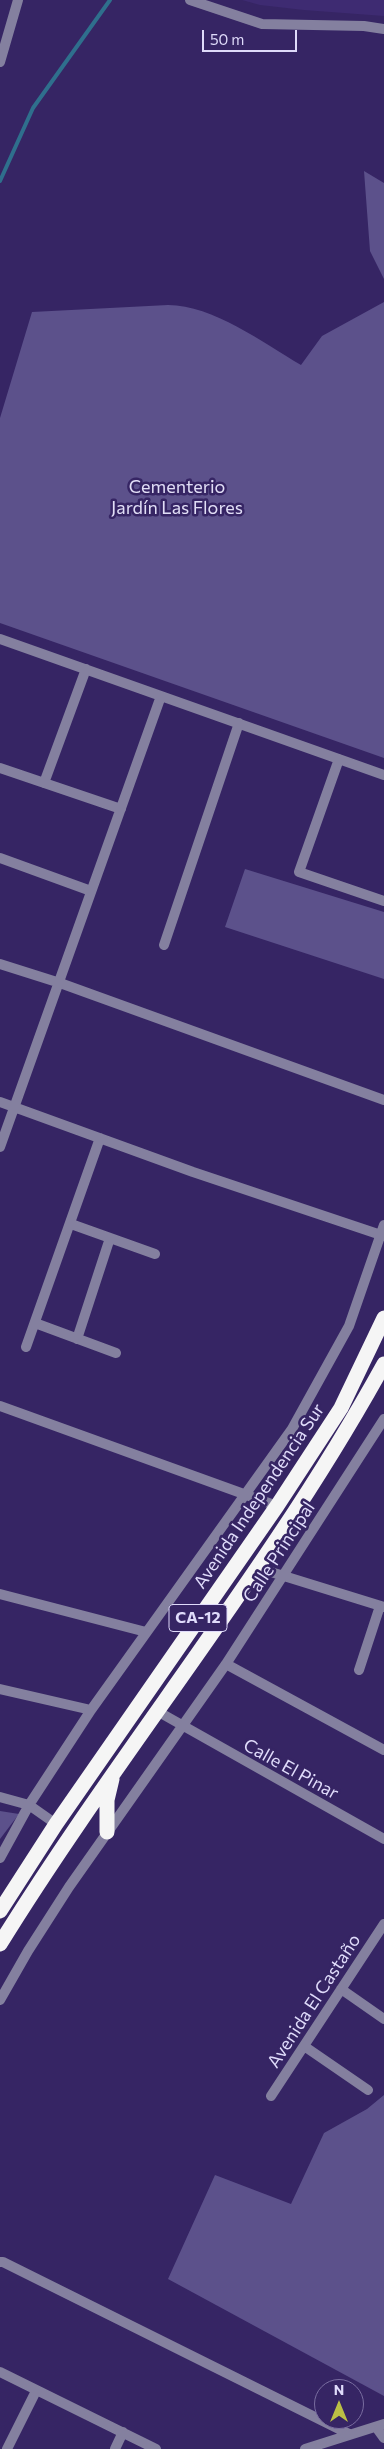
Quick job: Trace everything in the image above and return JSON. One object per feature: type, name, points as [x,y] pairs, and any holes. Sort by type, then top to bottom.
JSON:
[{"type":"highway","name":"Avenida Independencia Sur","points":[[0,1912],[6,1891],[56,1824],[276,1506],[341,1408],[384,1318]]},
{"type":"highway","name":"Avenida Independencia Sur","points":[[0,1944],[114,1771],[258,1568],[355,1416],[384,1364]]},
{"type":"highway","points":[[107,1832],[107,1800],[114,1771]]},
{"type":"street","points":[[0,62],[18,0]]},
{"type":"street","points":[[190,0],[262,24],[364,26],[384,30]]},
{"type":"street","points":[[0,639],[384,775]]},
{"type":"street","points":[[44,783],[86,669]]},
{"type":"street","points":[[0,1148],[161,696]]},
{"type":"street","points":[[164,945],[239,723]]},
{"type":"street","points":[[339,759],[299,872],[384,901]]},
{"type":"street","points":[[0,768],[120,809]]},
{"type":"street","points":[[0,858],[91,891]]},
{"type":"street","points":[[0,964],[60,983],[384,1100]]},
{"type":"street","points":[[0,1102],[193,1172],[383,1232],[349,1326],[292,1429],[244,1493],[91,1710],[29,1805],[0,1858]]},
{"type":"street","points":[[26,1347],[100,1138]]},
{"type":"street","points":[[71,1224],[155,1254]]},
{"type":"street","points":[[77,1339],[110,1238]]},
{"type":"street","points":[[35,1323],[116,1353]]},
{"type":"street","points":[[0,1406],[276,1506]]},
{"type":"street","name":"Calle Principal","points":[[0,2000],[28,1951],[107,1832],[226,1664],[384,1419]]},
{"type":"street","name":"Calle Principal","points":[[258,1568],[382,1606]]},
{"type":"street","points":[[0,1594],[146,1632]]},
{"type":"street","points":[[359,1670],[382,1606]]},
{"type":"street","points":[[226,1664],[384,1750]]},
{"type":"street","points":[[0,1689],[91,1710]]},
{"type":"street","name":"Calle El Pinar","points":[[157,1711],[182,1727],[384,1839]]},
{"type":"street","points":[[0,1797],[29,1805],[56,1824]]},
{"type":"street","name":"Avenida El Castaño","points":[[271,2096],[383,1928]]},
{"type":"street","points":[[341,1990],[384,2019]]},
{"type":"street","points":[[304,2046],[368,2090]]},
{"type":"street","points":[[0,2262],[349,2434]]},
{"type":"street","points":[[0,2372],[156,2449]]},
{"type":"street","points":[[7,2449],[36,2391]]},
{"type":"street","points":[[305,2449],[380,2426],[384,2438]]},
{"type":"street","points":[[115,2449],[123,2432]]},
{"type":"shaded area","points":[[242,0],[384,0],[384,16],[304,10],[260,5]]},
{"type":"green space","points":[[364,171],[384,183],[384,279],[370,251]]},
{"type":"green space","name":"Cementerio Jardín Las Flores","points":[[384,302],[384,758],[0,623],[0,418],[32,312],[168,305],[185,307],[220,318],[301,365],[322,336]]},
{"type":"green space","points":[[245,869],[384,912],[384,979],[225,927]]},
{"type":"green space","points":[[0,1811],[19,1814],[0,1839]]},
{"type":"green space","points":[[384,2095],[384,2396],[364,2385],[364,2379],[353,2379],[168,2279],[215,2175],[291,2204],[324,2133],[367,2109]]},
{"type":"waterway","points":[[0,181],[33,108],[110,0]]}]
